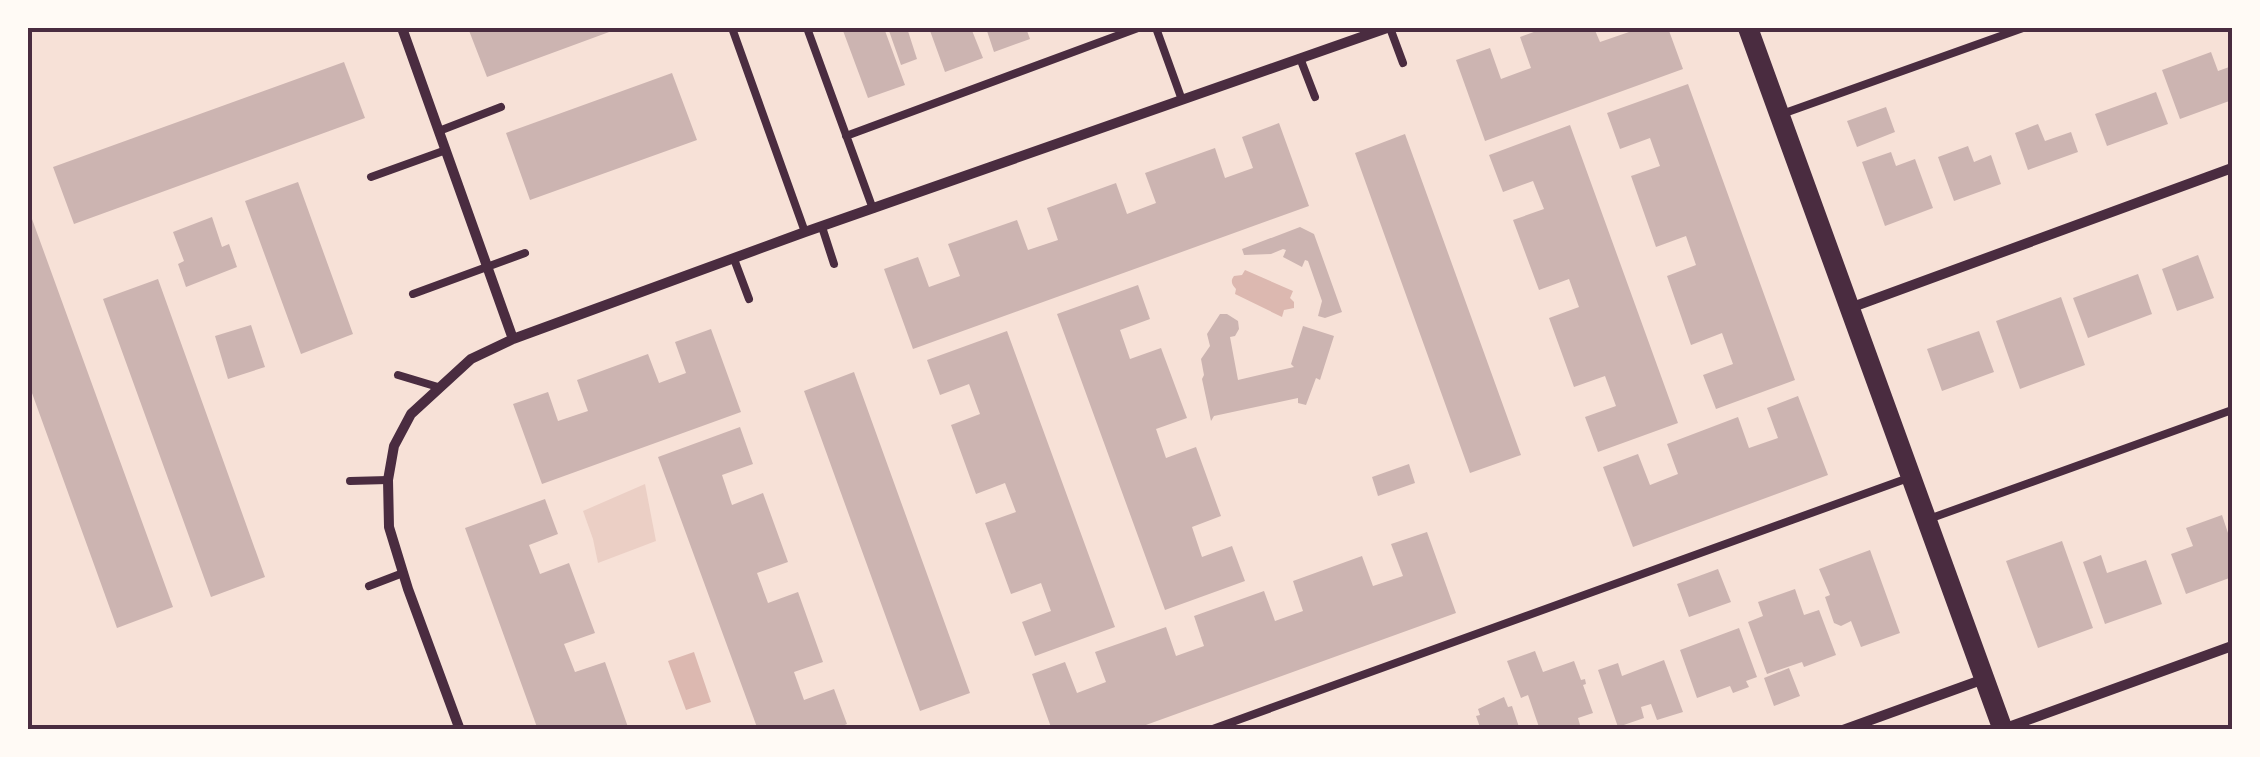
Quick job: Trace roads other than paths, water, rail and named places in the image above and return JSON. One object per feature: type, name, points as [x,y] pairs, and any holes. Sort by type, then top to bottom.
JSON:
[{"type":"main road","points":[[1748,28],[2002,729]]},
{"type":"street","points":[[402,28],[513,339]]},
{"type":"street","points":[[460,730],[389,527],[388,480],[394,446],[410,414],[471,358],[805,232],[1388,28]]},
{"type":"street","points":[[1850,308],[2232,168]]},
{"type":"street","points":[[2002,729],[2232,646]]},
{"type":"street","points":[[1843,730],[1984,679]]},
{"type":"lane","points":[[732,28],[805,232]]},
{"type":"lane","points":[[807,28],[873,208]]},
{"type":"lane","points":[[846,136],[1138,28]]},
{"type":"lane","points":[[1156,28],[1182,100]]},
{"type":"lane","points":[[1388,28],[1403,63]]},
{"type":"lane","points":[[1780,115],[2023,28]]},
{"type":"lane","points":[[1300,58],[1314,97]]},
{"type":"lane","points":[[439,131],[501,108]]},
{"type":"lane","points":[[372,177],[446,150]]},
{"type":"lane","points":[[822,227],[834,264]]},
{"type":"lane","points":[[413,294],[525,253]]},
{"type":"lane","points":[[734,258],[749,300]]},
{"type":"lane","points":[[398,375],[438,387]]},
{"type":"lane","points":[[1926,520],[2232,410]]},
{"type":"lane","points":[[1210,730],[1910,477]]},
{"type":"lane","points":[[350,481],[388,480]]},
{"type":"lane","points":[[369,586],[403,573]]}]
